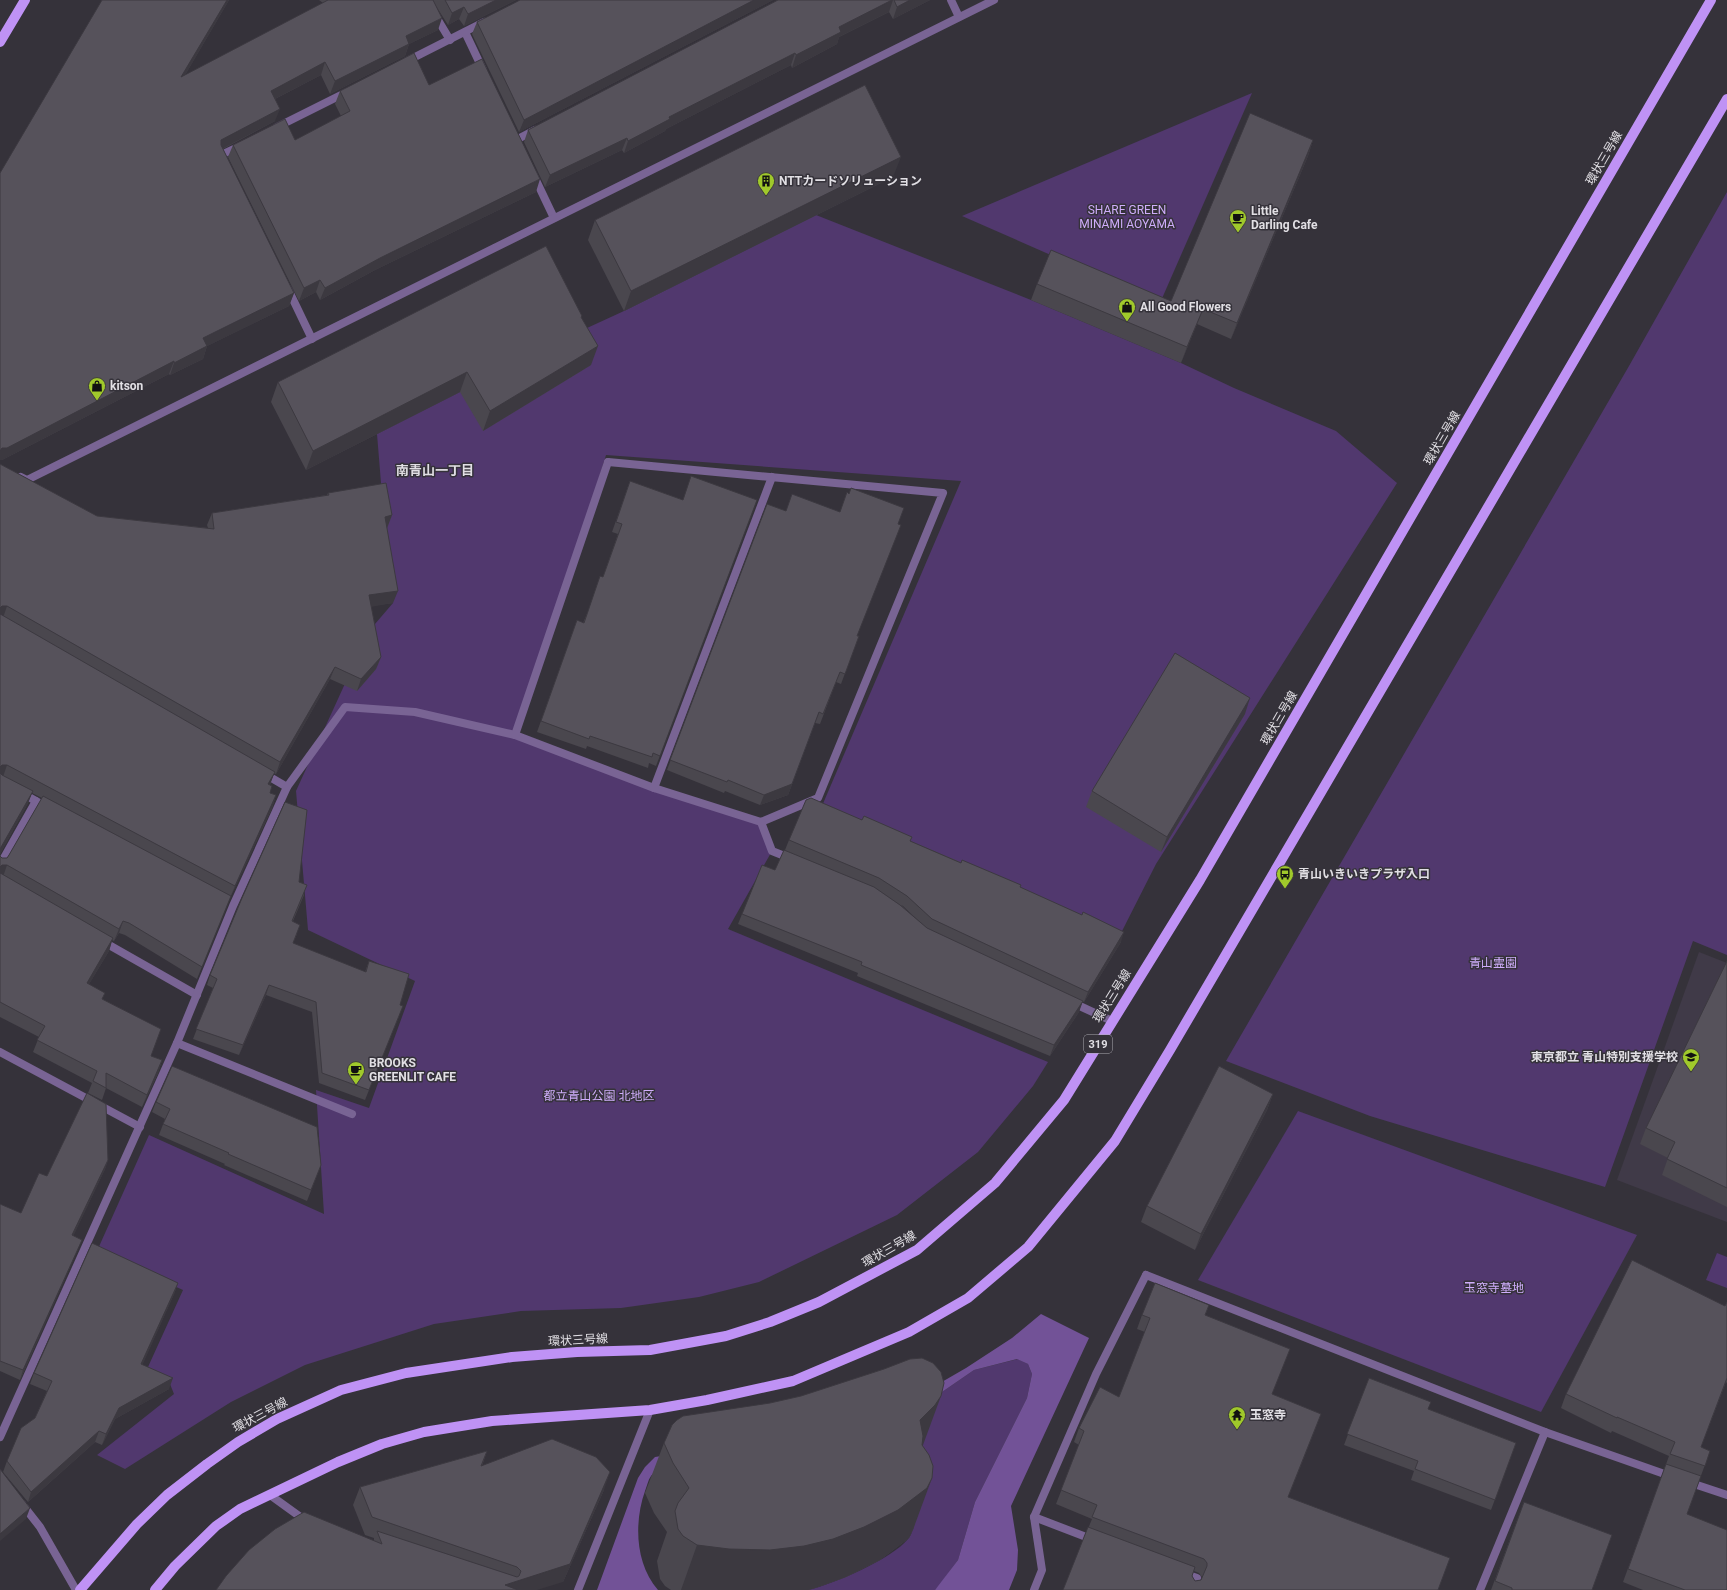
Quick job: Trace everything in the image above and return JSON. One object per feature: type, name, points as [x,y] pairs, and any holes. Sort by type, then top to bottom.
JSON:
[{"type":"main road","points":[[0,42],[25,0]]},
{"type":"main road","name":"環状三号線","points":[[80,1590],[137,1524],[167,1495],[206,1464],[238,1442],[278,1419],[342,1390],[406,1373],[512,1357],[577,1352],[650,1350],[726,1336],[770,1322],[819,1302],[917,1250],[995,1183],[1064,1100],[1204,873],[1711,0]]},
{"type":"main road","points":[[155,1590],[175,1566],[216,1526],[240,1509],[338,1462],[382,1444],[424,1432],[492,1421],[650,1410],[707,1400],[793,1381],[909,1332],[968,1298],[1028,1247],[1115,1140],[1170,1050],[1727,99]]},
{"type":"street","points":[[952,0],[960,17]]},
{"type":"street","points":[[14,473],[27,480],[994,0]]},
{"type":"street","points":[[432,8],[450,40]]},
{"type":"street","points":[[400,65],[491,19]]},
{"type":"street","points":[[465,32],[485,75]]},
{"type":"street","points":[[271,130],[357,87]]},
{"type":"street","points":[[516,140],[545,125]]},
{"type":"street","points":[[228,169],[222,155],[250,141]]},
{"type":"street","points":[[529,167],[554,218]]},
{"type":"street","points":[[283,280],[312,339]]},
{"type":"street","points":[[0,1437],[178,1043],[197,995],[229,904],[287,787],[345,706],[415,712],[515,735],[654,788],[762,822],[818,798],[943,493],[608,462],[515,735]]},
{"type":"street","points":[[654,788],[772,477]]},
{"type":"street","points":[[253,767],[287,787]]},
{"type":"street","points":[[12,788],[57,812]]},
{"type":"street","points":[[0,865],[36,801]]},
{"type":"street","points":[[762,822],[772,850],[801,862]]},
{"type":"street","points":[[95,936],[197,995]]},
{"type":"street","points":[[1065,999],[1112,1021]]},
{"type":"street","points":[[178,1043],[352,1114]]},
{"type":"street","points":[[0,1052],[140,1127]]},
{"type":"street","points":[[1034,1590],[1042,1570],[1034,1517],[1096,1374],[1146,1275],[1545,1432],[1727,1495]]},
{"type":"street","points":[[578,1590],[650,1410]]},
{"type":"street","points":[[1480,1590],[1545,1432]]},
{"type":"street","points":[[270,1495],[304,1520],[312,1523]]},
{"type":"street","points":[[18,1499],[40,1527],[76,1590]]},
{"type":"street","points":[[1034,1517],[1101,1542]]},
{"type":"street","points":[[1175,1570],[1197,1578],[1192,1590]]},
{"type":"shaded area","name":"東京都立 青山特別支援学校","points":[[1699,952],[1727,963],[1727,1222],[1617,1180]]},
{"type":"shaded area","points":[[1041,1314],[1089,1338],[1011,1506],[1018,1550],[1017,1570],[1009,1590],[935,1590],[958,1560],[975,1502],[1027,1398],[1032,1374],[1028,1364],[1017,1359],[974,1370],[942,1392],[909,1410],[928,1390],[966,1368],[1012,1338]]},
{"type":"shaded area","points":[[693,1451],[670,1462],[654,1472],[649,1479],[641,1503],[638,1529],[641,1555],[650,1580],[658,1590],[597,1590],[638,1478],[645,1467],[655,1457]]},
{"type":"green space","name":"SHARE GREEN MINAMI AOYAMA","points":[[1252,93],[1160,303],[962,216]]},
{"type":"green space","name":"青山霊園","points":[[1727,192],[1727,955],[1693,941],[1605,1187],[1370,1116],[1226,1061],[1629,366]]},
{"type":"green space","name":"都立青山公園 北地区","points":[[816,215],[1031,300],[1181,363],[1234,388],[1336,431],[1397,483],[1156,864],[1119,937],[822,806],[961,481],[606,455],[554,622],[515,735],[761,822],[772,851],[728,929],[1048,1062],[1033,1086],[978,1152],[897,1215],[759,1282],[699,1297],[621,1308],[521,1311],[434,1324],[305,1365],[231,1402],[125,1469],[97,1455],[174,1394],[170,1384],[148,1367],[183,1290],[97,1251],[149,1135],[324,1214],[316,1090],[369,1108],[415,981],[308,930],[296,791],[369,631],[393,603],[383,544],[387,528],[382,495],[377,434],[574,334],[624,311]]},
{"type":"green space","name":"玉窓寺墓地","points":[[1298,1111],[1637,1235],[1541,1412],[1198,1280]]},
{"type":"green space","points":[[1717,1253],[1727,1257],[1727,1288],[1706,1280]]},
{"type":"green space","points":[[1018,1359],[1028,1364],[1032,1374],[1027,1398],[975,1502],[958,1560],[939,1586],[935,1590],[808,1590],[862,1570],[889,1555],[900,1547],[910,1536],[914,1527],[909,1410],[942,1392],[974,1370]]},
{"type":"building","points":[[102,0],[227,0],[181,77],[328,0],[433,0],[442,18],[406,36],[409,44],[335,81],[325,62],[271,91],[280,109],[221,140],[221,145],[294,293],[203,338],[207,346],[174,363],[174,361],[7,448],[2,448],[0,451],[0,173]]},
{"type":"building","points":[[445,0],[496,0],[468,14],[464,7],[452,13]]},
{"type":"building","points":[[520,0],[754,0],[524,120],[477,22]]},
{"type":"building","points":[[778,0],[892,0],[839,27],[841,32],[796,55],[795,53],[669,117],[670,119],[628,141],[627,138],[550,175],[528,130]]},
{"type":"building","points":[[894,0],[910,0],[897,7]]},
{"type":"building","points":[[414,53],[429,85],[482,59],[540,179],[380,258],[325,288],[320,280],[304,288],[233,145],[285,119],[295,140],[350,111],[340,91]]},
{"type":"building","name":"NTTカードソリューション","points":[[865,85],[901,157],[631,291],[595,220]]},
{"type":"building","points":[[1250,113],[1313,140],[1237,323],[1203,309],[1187,347],[1037,284],[1051,250],[1171,301]]},
{"type":"building","points":[[546,246],[582,316],[581,317],[598,346],[490,411],[467,372],[313,451],[278,382]]},
{"type":"building","points":[[0,464],[97,516],[214,529],[212,513],[329,495],[328,493],[386,483],[392,515],[385,517],[398,591],[369,595],[381,657],[361,679],[335,667],[280,762],[7,606],[2,606],[0,608]]},
{"type":"building","points":[[691,476],[757,500],[660,756],[653,753],[652,757],[590,736],[589,739],[541,721],[577,620],[584,623],[600,576],[603,577],[622,524],[616,522],[630,481],[683,500]]},
{"type":"building","points":[[851,488],[904,508],[898,524],[901,525],[857,636],[859,636],[845,674],[840,672],[823,714],[819,712],[792,784],[764,795],[728,780],[727,782],[670,760],[767,504],[786,511],[792,494],[840,512],[847,492],[849,494]]},
{"type":"building","points":[[0,614],[275,772],[268,784],[272,786],[270,793],[276,795],[235,886],[7,765],[2,765],[0,767]]},
{"type":"building","points":[[1175,653],[1250,698],[1167,837],[1092,791]]},
{"type":"building","points":[[0,773],[33,791],[0,849]]},
{"type":"building","points":[[43,796],[231,896],[202,967],[129,923],[123,921],[119,929],[7,865],[2,865],[0,867],[0,856],[2,858],[7,858]]},
{"type":"building","points":[[811,798],[862,820],[864,816],[912,837],[910,841],[961,863],[962,860],[1021,885],[1020,887],[1082,915],[1083,912],[1124,932],[1088,992],[932,919],[907,896],[879,878],[789,840],[806,800]]},
{"type":"building","points":[[285,802],[307,810],[299,882],[307,885],[292,921],[300,925],[293,943],[366,972],[369,961],[409,974],[400,1005],[403,1006],[369,1090],[322,1073],[316,1002],[269,985],[243,1045],[196,1029],[217,979],[210,975],[242,898]]},
{"type":"building","points":[[784,850],[874,887],[900,905],[927,928],[1083,1001],[1054,1045],[861,965],[862,962],[742,914],[762,865],[775,870]]},
{"type":"building","points":[[0,873],[113,938],[87,983],[105,993],[102,999],[161,1029],[151,1056],[162,1060],[147,1095],[106,1073],[106,1088],[93,1081],[97,1071],[37,1040],[45,1026],[0,1002]]},
{"type":"building","points":[[1727,961],[1727,1188],[1667,1159],[1675,1142],[1646,1128]]},
{"type":"building","points":[[172,1066],[317,1127],[321,1165],[311,1190],[163,1124],[170,1109],[156,1102]]},
{"type":"building","points":[[1219,1066],[1273,1094],[1201,1234],[1147,1206]]},
{"type":"building","points":[[87,1093],[106,1104],[108,1160],[72,1235],[82,1240],[23,1370],[0,1361],[0,1204],[21,1213],[39,1173],[47,1176]]},
{"type":"building","points":[[92,1243],[178,1283],[141,1364],[173,1378],[119,1408],[106,1434],[99,1431],[31,1492],[7,1461],[21,1428],[35,1418],[52,1381],[34,1373]]},
{"type":"building","points":[[1632,1260],[1725,1306],[1727,1302],[1727,1378],[1701,1447],[1710,1451],[1705,1466],[1670,1454],[1675,1442],[1617,1418],[1566,1394]]},
{"type":"building","points":[[1155,1283],[1209,1305],[1205,1315],[1290,1349],[1272,1394],[1321,1414],[1288,1497],[1450,1558],[1438,1590],[1063,1590],[1088,1527],[1195,1567],[1192,1576],[1195,1581],[1201,1580],[1207,1566],[1204,1559],[1092,1517],[1097,1505],[1061,1490],[1084,1431],[1079,1428],[1100,1387],[1119,1397],[1150,1318],[1142,1315]]},
{"type":"building","points":[[922,1358],[933,1363],[941,1372],[944,1383],[941,1396],[935,1405],[920,1420],[923,1436],[922,1445],[929,1455],[933,1466],[932,1478],[927,1488],[898,1510],[864,1527],[833,1539],[804,1546],[770,1550],[729,1549],[697,1545],[683,1536],[678,1529],[675,1511],[678,1503],[689,1488],[673,1463],[664,1443],[672,1425],[677,1420],[683,1416],[770,1403],[801,1396],[910,1359]]},
{"type":"building","points":[[1369,1378],[1431,1402],[1428,1409],[1516,1443],[1495,1500],[1415,1469],[1418,1461],[1347,1434]]},
{"type":"building","points":[[552,1439],[596,1457],[610,1472],[570,1564],[505,1585],[518,1590],[216,1590],[249,1550],[275,1529],[304,1512],[382,1544],[377,1531],[517,1577],[521,1571],[517,1567],[372,1517],[360,1487],[487,1451],[481,1466]]},
{"type":"building","points":[[1666,1464],[1701,1476],[1687,1514],[1727,1530],[1727,1590],[1685,1590],[1628,1569]]},
{"type":"building","points":[[0,1469],[30,1508],[0,1534]]},
{"type":"building","points":[[1524,1502],[1612,1535],[1592,1590],[1512,1590],[1512,1588],[1495,1581]]},
{"type":"place","name":"NTTカードソリューション","points":[[766,196]]},
{"type":"place","name":"Little Darling Cafe","points":[[1238,233]]},
{"type":"place","name":"All Good Flowers","points":[[1127,322]]},
{"type":"place","name":"kitson","points":[[97,401]]},
{"type":"place","name":"青山いきいきプラザ入口","points":[[1285,889]]},
{"type":"place","name":"東京都立 青山特別支援学校","points":[[1691,1072]]},
{"type":"place","name":"BROOKS GREENLIT CAFE","points":[[356,1085]]},
{"type":"place","name":"玉窓寺","points":[[1237,1430]]},
{"type":"district","name":"南青山一丁目","points":[[435,470]]}]
